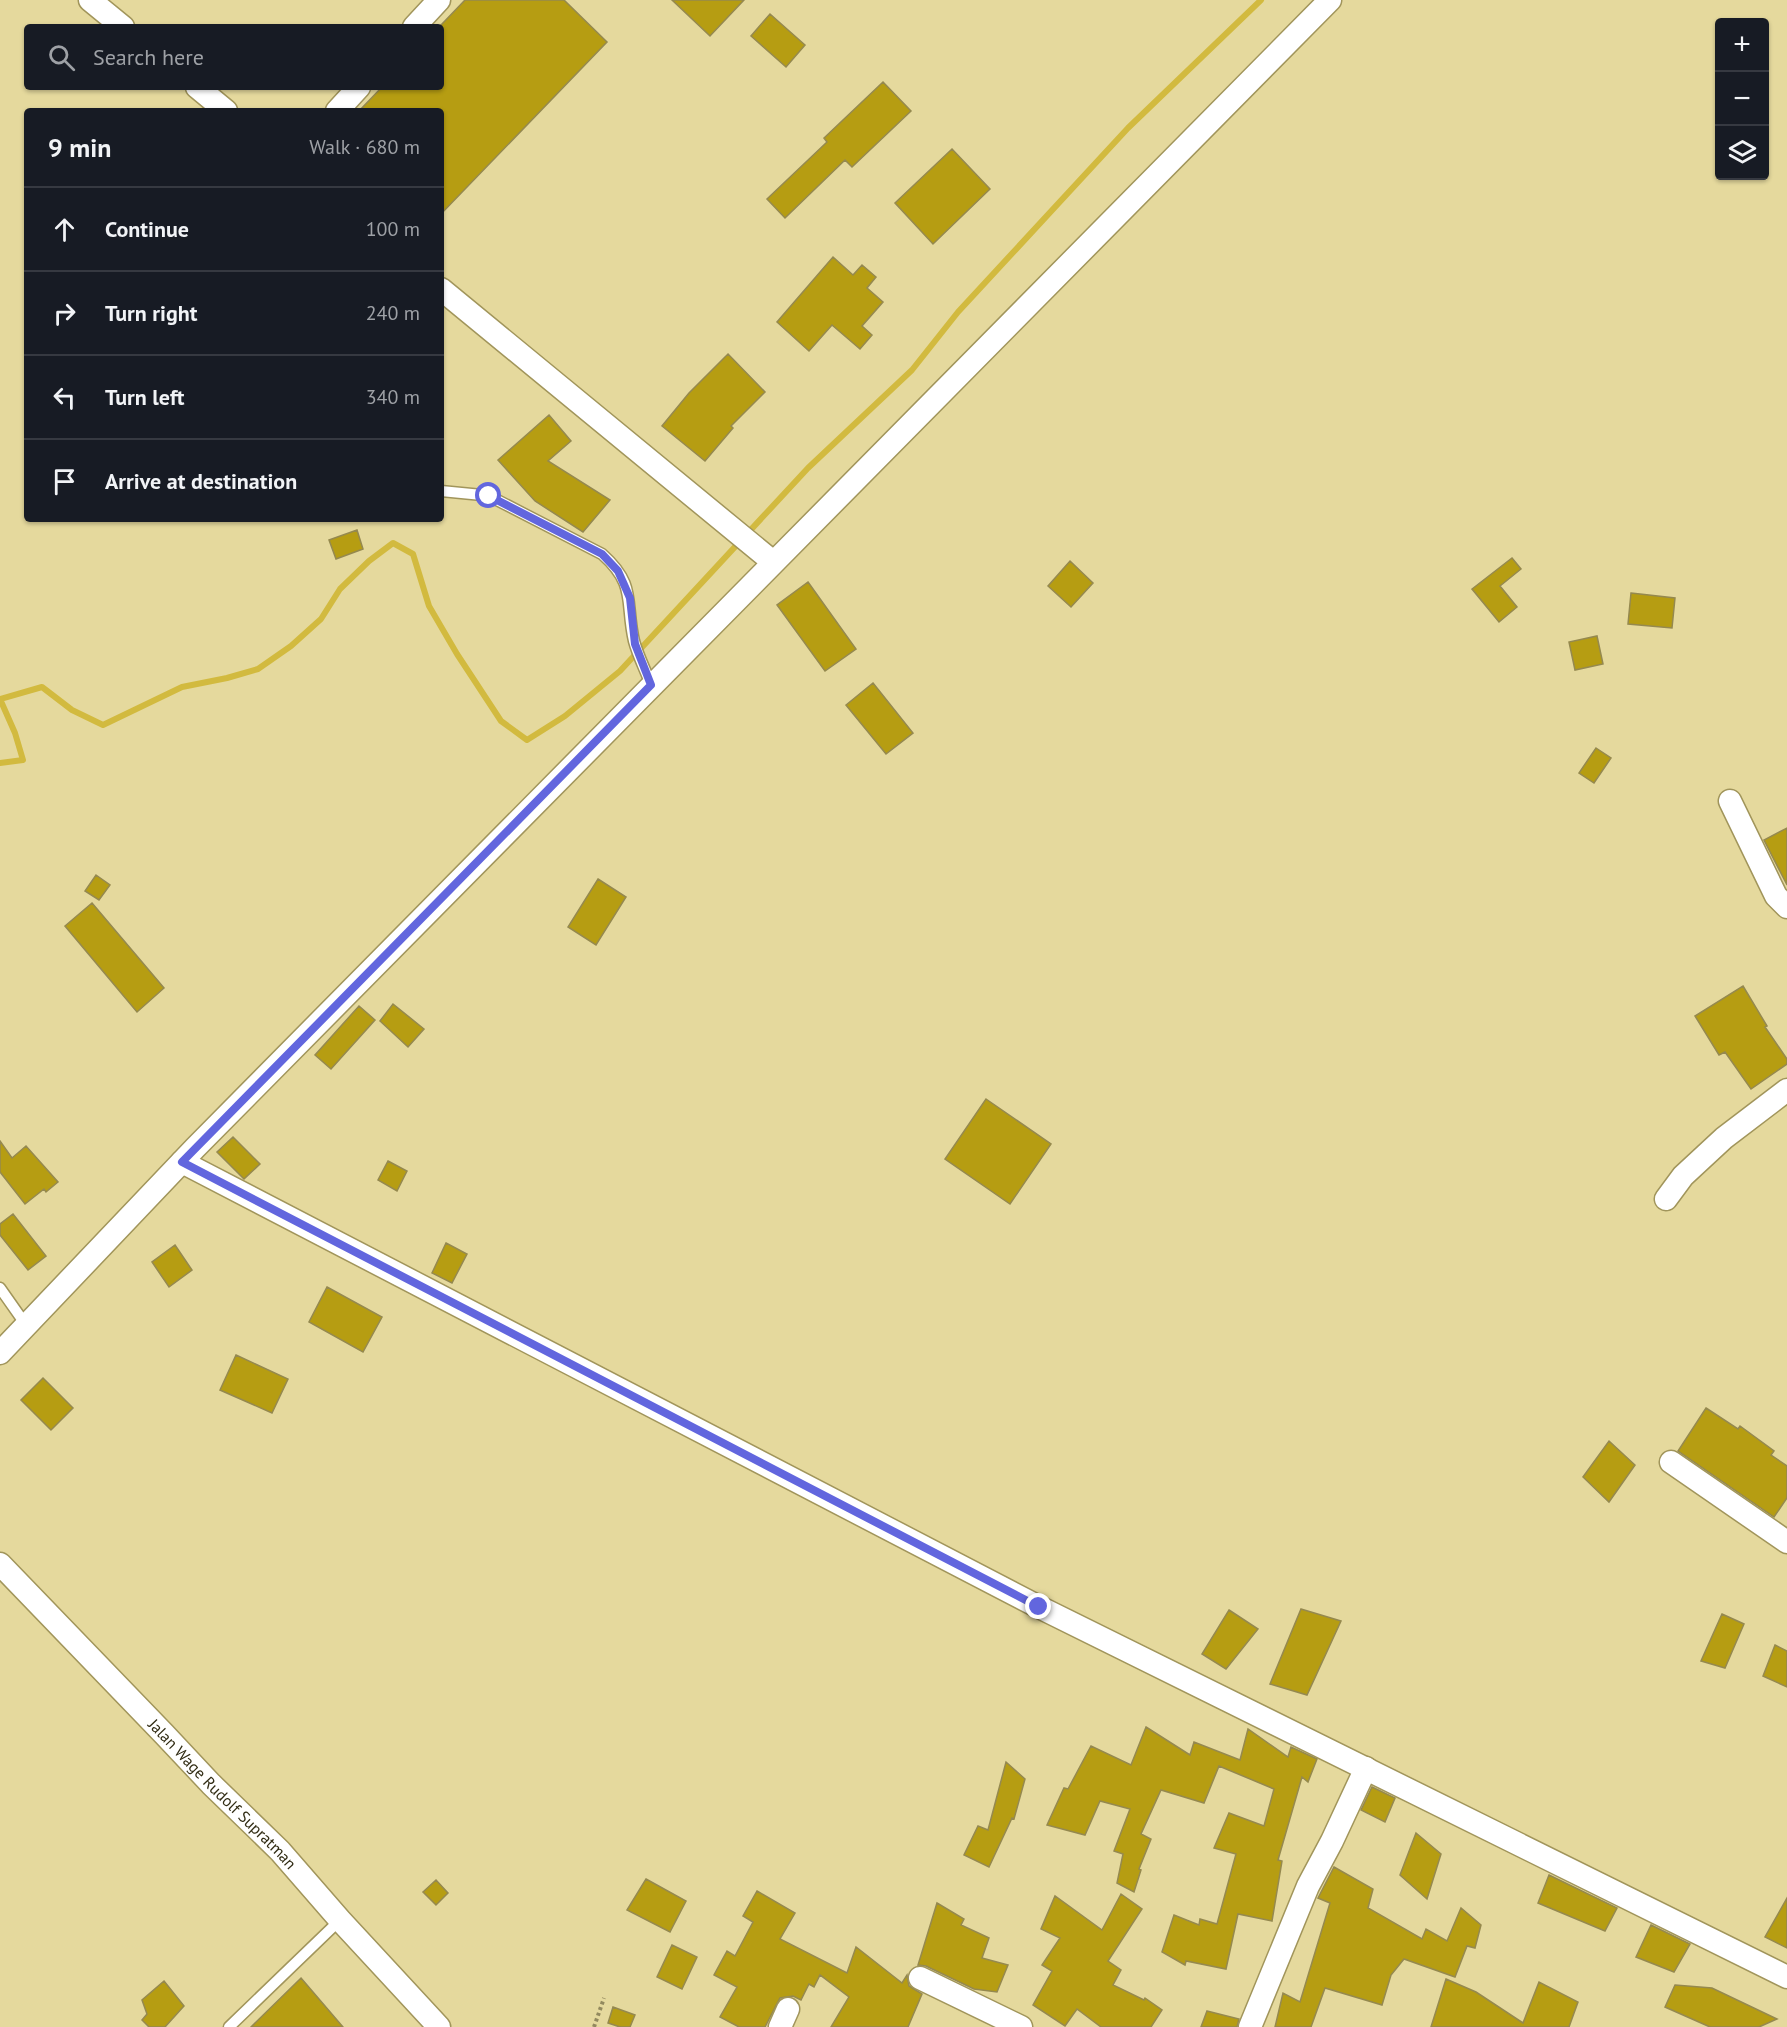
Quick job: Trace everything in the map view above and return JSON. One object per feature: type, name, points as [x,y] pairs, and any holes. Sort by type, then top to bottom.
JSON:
[{"type":"street","points":[[90,0],[119,24]]},
{"type":"street","points":[[417,24],[439,0]]},
{"type":"street","points":[[0,1353],[182,1162],[1330,0]]},
{"type":"street","points":[[201,90],[222,108]]},
{"type":"street","points":[[341,108],[356,90]]},
{"type":"street","points":[[444,291],[773,562]]},
{"type":"street","points":[[1731,801],[1776,896],[1787,907]]},
{"type":"street","points":[[1666,1199],[1683,1176],[1724,1138],[1787,1090]]},
{"type":"street","points":[[182,1162],[1039,1607],[1787,1977]]},
{"type":"street","points":[[1671,1462],[1787,1542]]},
{"type":"street","name":"Jalan Wage Rudolf Supratman","points":[[0,1564],[211,1784],[280,1851],[439,2027]]},
{"type":"street","points":[[1250,2027],[1308,1886],[1366,1768]]},
{"type":"street","points":[[920,1978],[1021,2027]]},
{"type":"lane","points":[[444,491],[482,495],[495,499],[602,554],[611,562],[618,571],[630,598],[635,644],[651,685]]},
{"type":"lane","points":[[0,1288],[26,1325]]},
{"type":"lane","points":[[229,2027],[340,1920]]},
{"type":"path","points":[[594,2027],[604,1998]]},
{"type":"building","points":[[465,0],[564,0],[607,42],[444,211],[444,108],[362,108],[379,90],[444,90],[444,24],[442,24]]},
{"type":"building","points":[[672,0],[744,0],[710,36]]},
{"type":"building","points":[[770,14],[805,45],[786,67],[751,36]]},
{"type":"building","points":[[883,82],[911,111],[852,167],[845,160],[785,218],[767,199],[827,142],[824,138]]},
{"type":"building","points":[[952,149],[990,189],[933,244],[895,203]]},
{"type":"building","points":[[833,257],[853,275],[862,265],[876,277],[867,288],[883,302],[862,326],[872,335],[860,349],[832,325],[809,351],[777,322]]},
{"type":"building","points":[[728,354],[765,392],[731,426],[733,428],[705,461],[662,426],[689,393]]},
{"type":"building","points":[[549,415],[571,441],[548,461],[610,500],[583,532],[535,501],[498,460]]},
{"type":"building","points":[[357,530],[363,549],[336,559],[329,540]]},
{"type":"building","points":[[1512,558],[1521,569],[1500,586],[1517,607],[1499,622],[1472,589]]},
{"type":"building","points":[[1070,561],[1093,583],[1071,607],[1048,586]]},
{"type":"building","points":[[808,582],[856,649],[825,671],[777,605]]},
{"type":"building","points":[[1631,593],[1675,598],[1672,628],[1628,624]]},
{"type":"building","points":[[1597,636],[1603,664],[1575,670],[1569,642]]},
{"type":"building","points":[[873,683],[913,733],[886,754],[846,705]]},
{"type":"building","points":[[1596,748],[1611,758],[1594,783],[1579,773]]},
{"type":"building","points":[[1787,828],[1787,885],[1764,840]]},
{"type":"building","points":[[96,875],[110,885],[99,900],[85,891]]},
{"type":"building","points":[[598,879],[626,897],[596,945],[568,927]]},
{"type":"building","points":[[92,903],[164,988],[137,1012],[65,926]]},
{"type":"building","points":[[1743,986],[1767,1026],[1765,1027],[1787,1059],[1787,1064],[1751,1089],[1725,1052],[1719,1055],[1695,1016]]},
{"type":"building","points":[[393,1004],[424,1029],[408,1047],[380,1021]]},
{"type":"building","points":[[359,1006],[375,1020],[331,1069],[315,1055]]},
{"type":"building","points":[[986,1099],[1051,1144],[1010,1204],[945,1159]]},
{"type":"building","points":[[233,1137],[260,1164],[244,1179],[217,1152]]},
{"type":"building","points":[[0,1141],[12,1158],[26,1146],[58,1182],[46,1192],[44,1189],[25,1204],[0,1172]]},
{"type":"building","points":[[388,1161],[407,1171],[397,1191],[378,1180]]},
{"type":"building","points":[[13,1214],[46,1256],[28,1270],[0,1235],[0,1224]]},
{"type":"building","points":[[446,1243],[467,1254],[452,1283],[432,1273]]},
{"type":"building","points":[[175,1245],[192,1270],[169,1287],[152,1262]]},
{"type":"building","points":[[327,1287],[382,1317],[363,1352],[309,1322]]},
{"type":"building","points":[[236,1355],[288,1379],[272,1413],[220,1390]]},
{"type":"building","points":[[43,1378],[73,1408],[51,1430],[21,1400]]},
{"type":"building","points":[[1706,1408],[1738,1429],[1740,1426],[1774,1451],[1771,1455],[1787,1466],[1787,1498],[1774,1517],[1678,1451]]},
{"type":"building","points":[[1609,1441],[1635,1465],[1609,1502],[1583,1477]]},
{"type":"building","points":[[1301,1609],[1341,1621],[1307,1695],[1270,1684]]},
{"type":"building","points":[[1229,1610],[1258,1629],[1226,1669],[1202,1654]]},
{"type":"building","points":[[1722,1614],[1744,1624],[1725,1668],[1701,1661]]},
{"type":"building","points":[[1775,1645],[1787,1651],[1787,1687],[1763,1676]]},
{"type":"building","points":[[1146,1727],[1190,1755],[1194,1742],[1240,1760],[1248,1729],[1288,1757],[1291,1747],[1317,1759],[1308,1782],[1302,1777],[1278,1860],[1282,1861],[1272,1921],[1238,1914],[1226,1969],[1186,1961],[1185,1965],[1162,1952],[1174,1915],[1199,1925],[1200,1919],[1217,1924],[1236,1854],[1214,1848],[1229,1813],[1264,1826],[1274,1789],[1219,1766],[1204,1803],[1161,1790],[1141,1834],[1151,1839],[1139,1869],[1141,1870],[1134,1892],[1117,1883],[1123,1854],[1114,1851],[1130,1809],[1100,1801],[1085,1835],[1047,1825],[1064,1788],[1068,1789],[1091,1746],[1131,1765]]},
{"type":"building","points":[[1006,1762],[1025,1779],[1014,1819],[1012,1818],[989,1867],[964,1855],[978,1826],[988,1830]]},
{"type":"building","points":[[1372,1787],[1395,1798],[1385,1822],[1361,1810]]},
{"type":"building","points":[[1416,1833],[1441,1854],[1427,1899],[1400,1875]]},
{"type":"building","points":[[1334,1867],[1373,1889],[1368,1908],[1422,1939],[1426,1929],[1447,1941],[1461,1908],[1481,1925],[1475,1948],[1467,1946],[1455,1977],[1404,1959],[1391,1975],[1382,2005],[1325,1988],[1311,2027],[1275,2027],[1283,1993],[1300,2002],[1330,1903],[1318,1898]]},
{"type":"building","points":[[1549,1875],[1617,1908],[1605,1931],[1538,1903]]},
{"type":"building","points":[[646,1879],[686,1901],[670,1932],[627,1910]]},
{"type":"building","points":[[436,1880],[448,1893],[436,1905],[423,1892]]},
{"type":"building","points":[[757,1891],[795,1913],[780,1939],[847,1973],[856,1947],[902,1983],[907,1975],[909,1986],[922,1994],[908,2027],[831,2027],[849,1997],[820,1975],[814,1987],[809,1984],[801,2000],[793,1996],[780,1998],[765,2027],[739,2027],[720,2017],[737,1987],[714,1975],[727,1951],[735,1956],[753,1922],[743,1916]]},
{"type":"building","points":[[1121,1894],[1142,1909],[1108,1961],[1121,1970],[1113,1985],[1144,2000],[1145,1998],[1162,2010],[1151,2027],[1101,2027],[1077,2009],[1065,2026],[1033,2005],[1052,1971],[1042,1965],[1060,1938],[1041,1929],[1055,1896],[1102,1930]]},
{"type":"building","points":[[1787,1898],[1787,1948],[1765,1937]]},
{"type":"building","points":[[937,1903],[964,1919],[961,1925],[989,1938],[982,1958],[1008,1965],[997,1992],[974,1989],[926,1966],[918,1965]]},
{"type":"building","points":[[1651,1925],[1690,1944],[1674,1972],[1636,1957]]},
{"type":"building","points":[[672,1945],[697,1957],[682,1989],[657,1977]]},
{"type":"building","points":[[301,1978],[343,2027],[251,2027]]},
{"type":"building","points":[[1446,1979],[1476,1992],[1523,2023],[1539,1982],[1578,2002],[1569,2027],[1431,2027]]},
{"type":"building","points":[[164,1981],[184,2006],[165,2027],[149,2027],[142,2020],[147,2014],[142,2000]]},
{"type":"building","points":[[1675,1985],[1712,1988],[1777,2019],[1759,2027],[1710,2027],[1665,2007]]},
{"type":"building","points":[[613,2007],[635,2015],[630,2027],[608,2023]]},
{"type":"building","points":[[1207,2011],[1239,2019],[1237,2027],[1201,2027]]},
{"type":"waterway","points":[[0,699],[42,687],[72,710],[103,725],[182,687],[258,669],[291,646],[321,619],[340,589],[369,561],[393,543],[413,554],[429,606],[501,721],[527,740],[565,716],[620,671],[808,468],[912,370],[958,312],[1128,128],[1261,0]]},
{"type":"waterway","points":[[0,699],[15,733],[23,760],[0,763]]},
{"type":"route","points":[[489,496],[602,554],[611,562],[618,571],[630,598],[632,632],[651,685],[182,1162],[1039,1607]]}]
